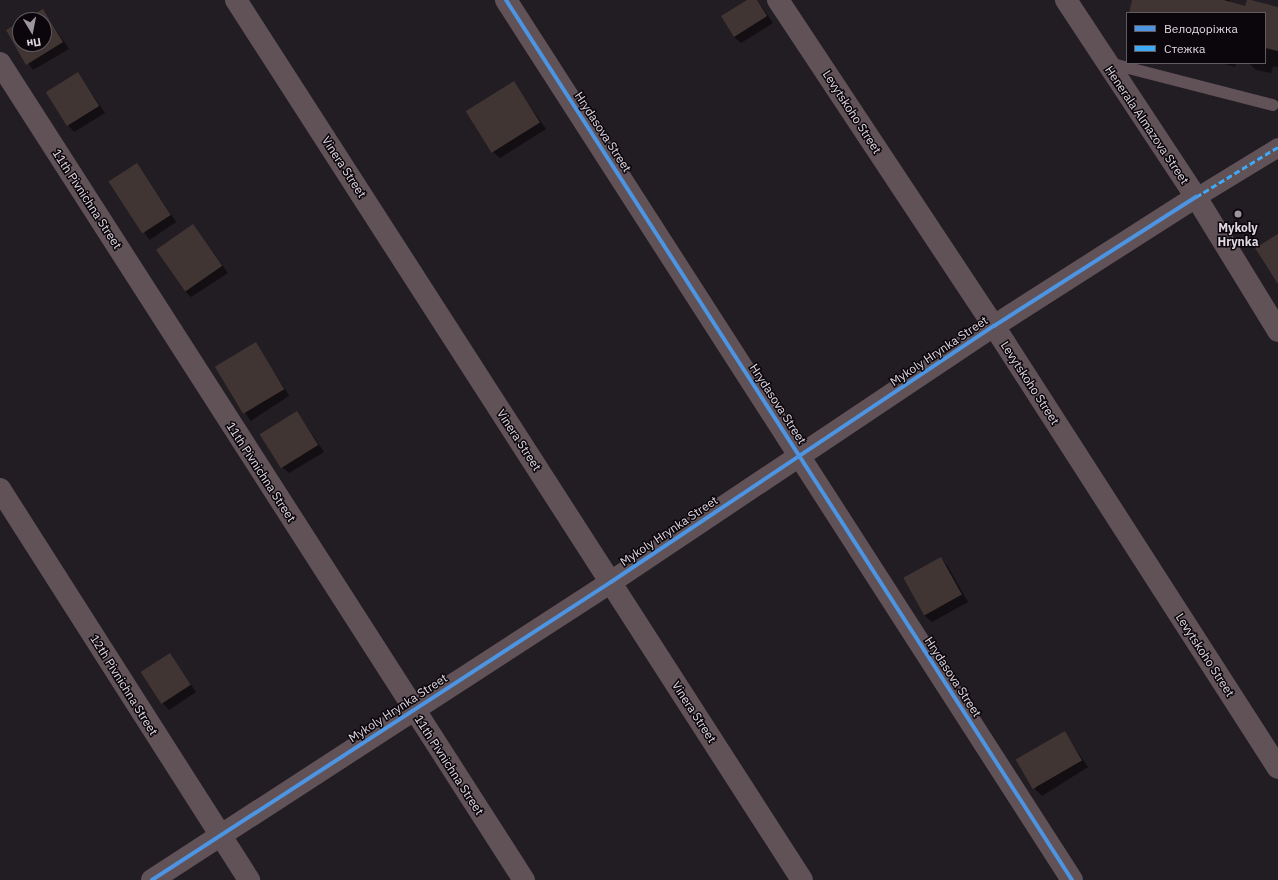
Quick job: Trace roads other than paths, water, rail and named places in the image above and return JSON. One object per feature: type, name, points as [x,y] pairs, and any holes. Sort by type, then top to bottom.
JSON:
[{"type":"street","name":"Vinera Street","points":[[236,0],[802,880]]},
{"type":"street","name":"Hrydasova Street","points":[[506,0],[1072,880]]},
{"type":"street","name":"Levytskoho Street","points":[[778,0],[994,326],[1278,768]]},
{"type":"street","name":"Henerala Almazova Street","points":[[1066,0],[1104,62],[1196,197],[1278,331]]},
{"type":"street","name":"11th Pivnichna Street","points":[[0,63],[524,880]]},
{"type":"street","name":"Mykoly Hrynka Street","points":[[152,880],[221,837],[413,709],[611,582],[994,326],[1196,197],[1278,147]]},
{"type":"street","name":"12th Pivnichna Street","points":[[0,489],[249,880]]},
{"type":"lane","points":[[1104,62],[1273,105]]},
{"type":"place","name":"Mykoly Hrynka","points":[[1238,214]]}]
